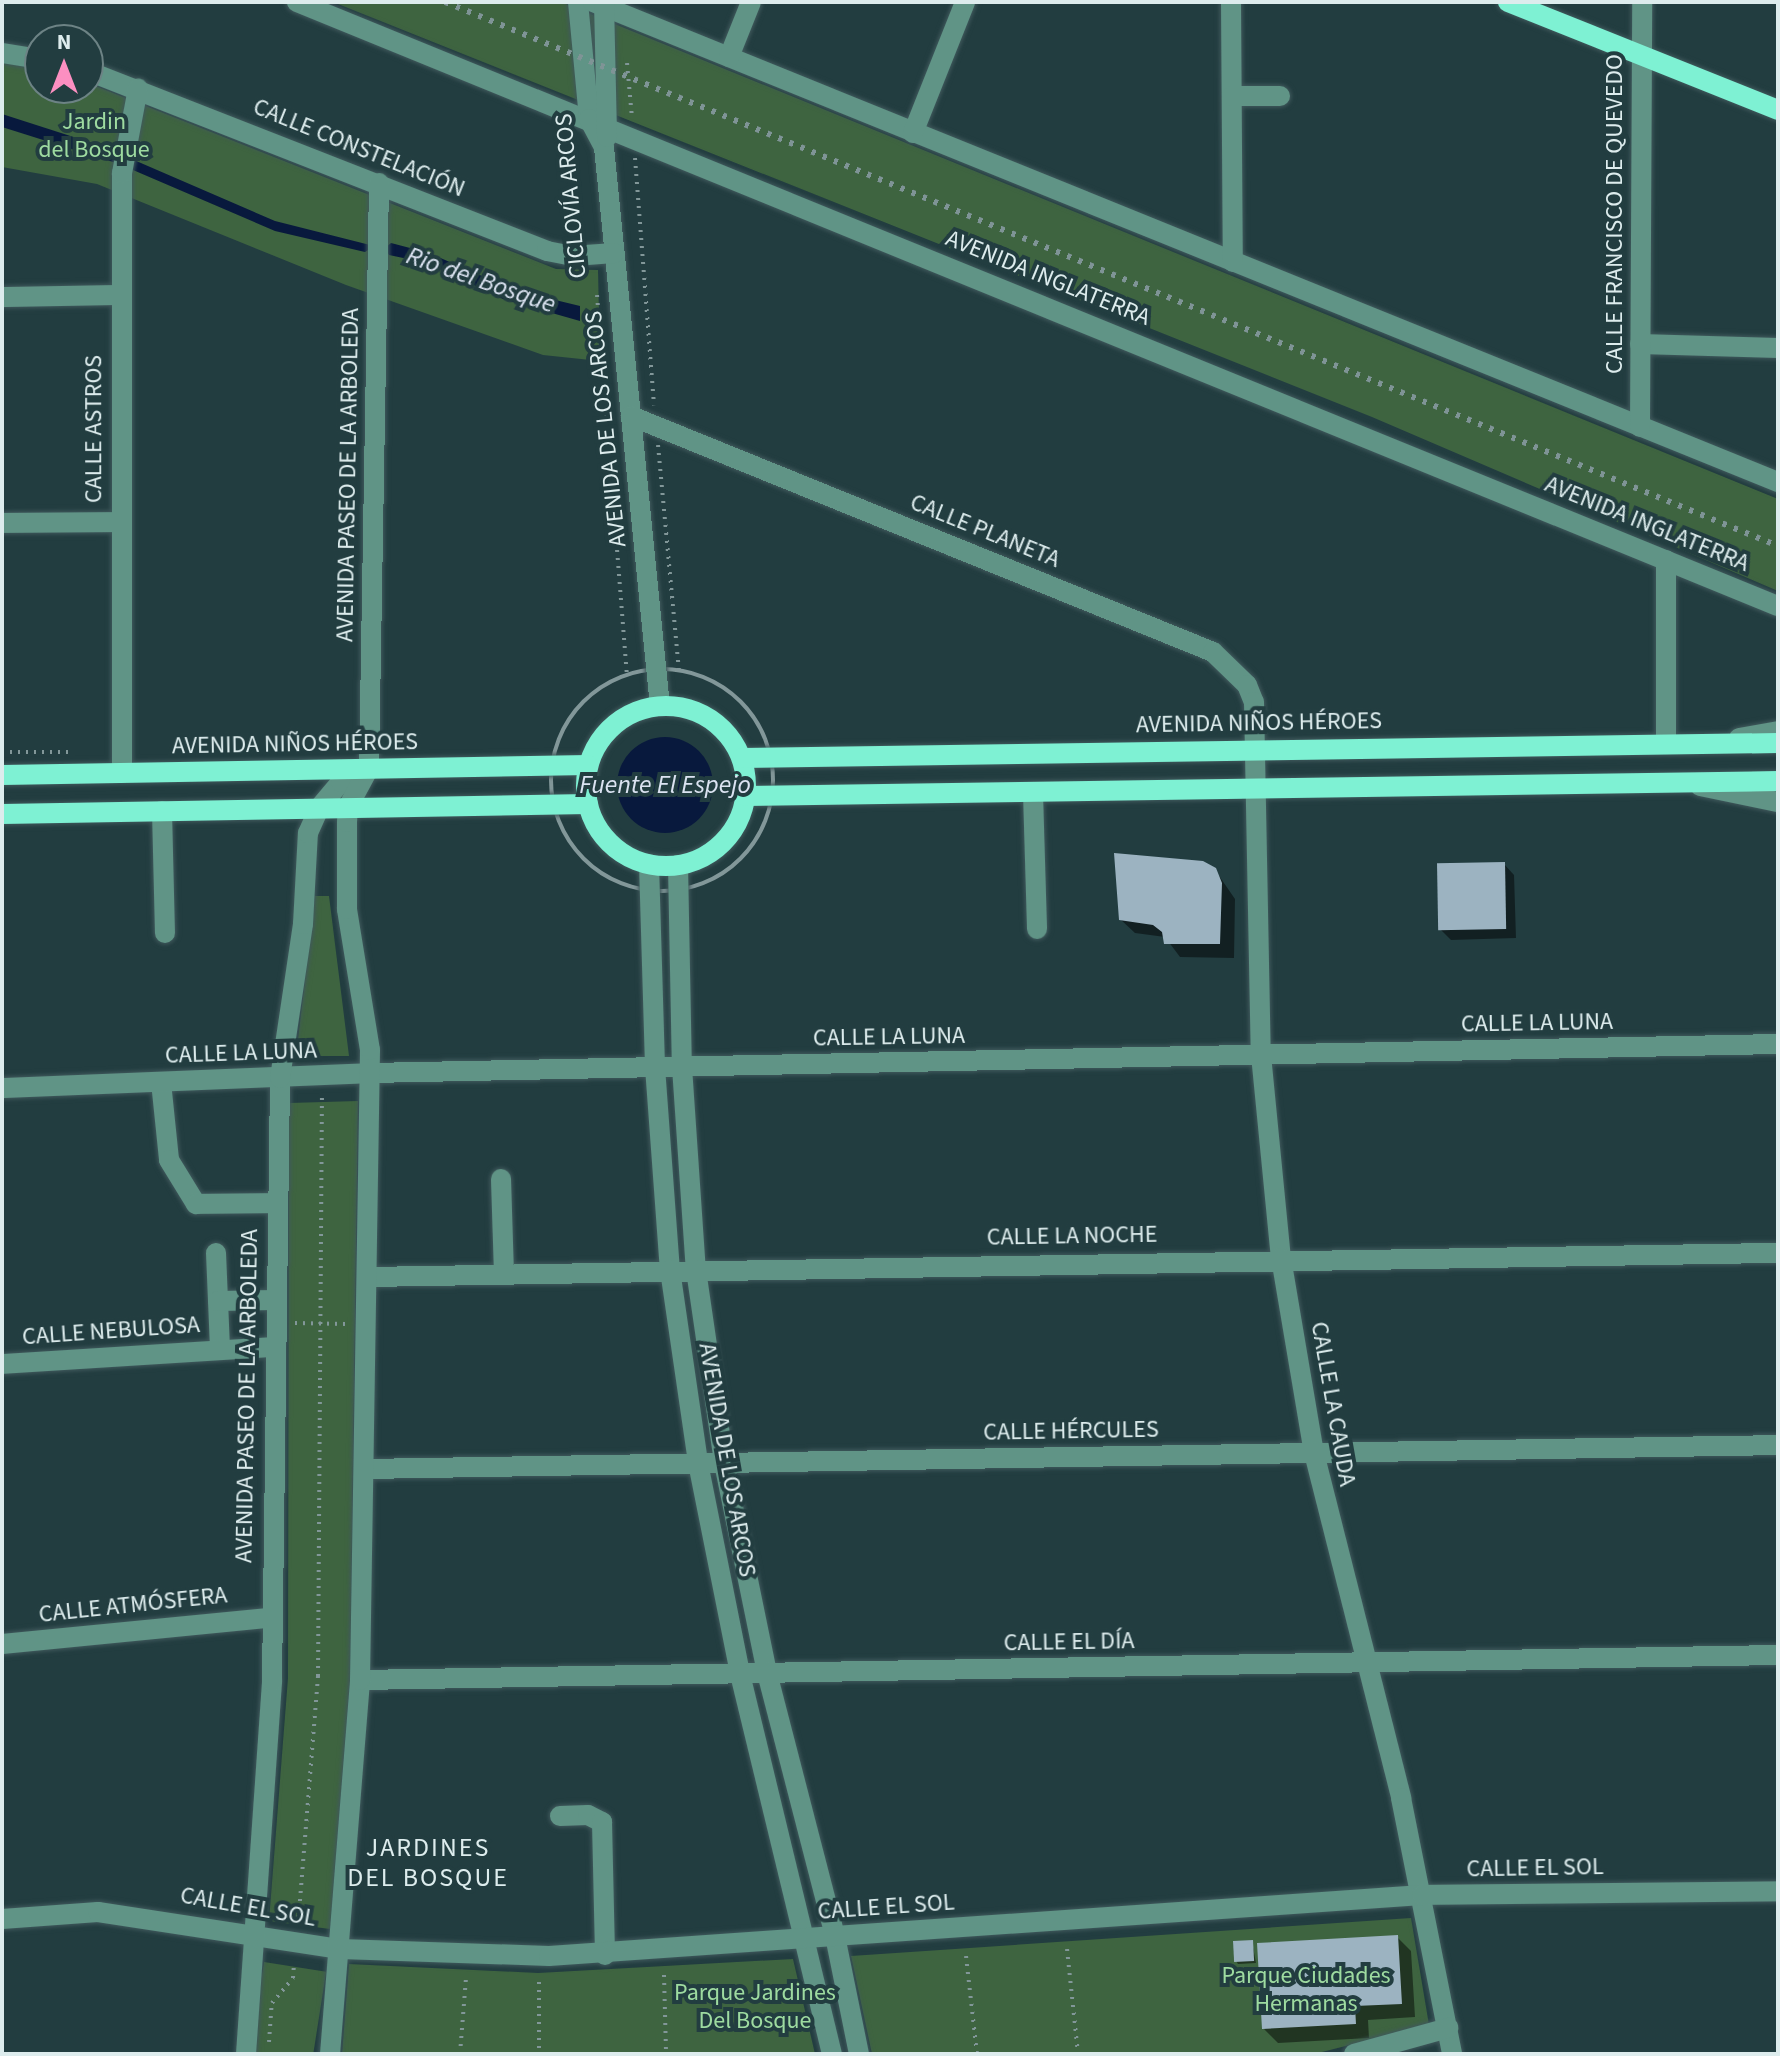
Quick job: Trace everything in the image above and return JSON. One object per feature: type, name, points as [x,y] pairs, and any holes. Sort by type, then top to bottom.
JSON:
[{"type":"main road","points":[[1508,2],[1778,110]]},
{"type":"main road","points":[[660,706],[681,707],[718,725],[742,758],[746,796],[735,827],[719,845],[678,865],[649,864],[624,854],[604,836],[588,804],[588,765],[603,736],[619,721],[660,706]]},
{"type":"main road","name":"AVENIDA NIÑOS HÉROES","points":[[742,758],[1778,743]]},
{"type":"main road","name":"AVENIDA NIÑOS HÉROES","points":[[2,775],[588,765]]},
{"type":"main road","points":[[746,796],[1700,786],[1778,781]]},
{"type":"main road","points":[[2,814],[588,804]]},
{"type":"street","name":"AVENIDA INGLATERRA","points":[[297,2],[589,119],[607,137],[633,136],[1778,606]]},
{"type":"street","points":[[578,2],[589,119]]},
{"type":"street","points":[[729,57],[751,2]]},
{"type":"street","points":[[913,133],[965,2]]},
{"type":"street","points":[[1231,2],[1233,262]]},
{"type":"street","name":"CALLE FRANCISCO DE QUEVEDO","points":[[1640,427],[1642,2]]},
{"type":"street","points":[[600,3],[913,133],[1778,482]]},
{"type":"street","name":"AVENIDA DE LOS ARCOS","points":[[600,3],[607,137],[604,254],[631,416],[660,706]]},
{"type":"street","points":[[2,53],[24,56]]},
{"type":"street","name":"CALLE CONSTELACIÓN","points":[[104,76],[547,251],[604,254]]},
{"type":"street","name":"CALLE ASTROS","points":[[122,773],[119,522],[122,173],[138,88]]},
{"type":"street","points":[[1232,96],[1280,96]]},
{"type":"street","name":"AVENIDA PASEO DE LA ARBOLEDA","points":[[330,2054],[360,1680],[370,1073],[365,1009],[347,909],[348,807],[369,768],[379,183]]},
{"type":"street","points":[[2,297],[121,295]]},
{"type":"street","points":[[1640,344],[1778,348]]},
{"type":"street","name":"CALLE PLANETA","points":[[631,416],[1213,652],[1247,685],[1254,702],[1255,750]]},
{"type":"street","points":[[2,523],[119,522]]},
{"type":"street","points":[[1666,560],[1666,743]]},
{"type":"street","points":[[1719,742],[1778,731]]},
{"type":"street","name":"CALLE LA CAUDA","points":[[1255,750],[1261,1055],[1281,1258],[1314,1453],[1422,1895],[1452,2054]]},
{"type":"street","name":"AVENIDA PASEO DE LA ARBOLEDA","points":[[246,2054],[272,1682],[269,1618],[272,1347],[280,1078],[303,924],[306,843],[319,808],[341,782],[369,768]]},
{"type":"street","points":[[1700,786],[1778,802]]},
{"type":"street","points":[[1033,793],[1037,929]]},
{"type":"street","points":[[162,811],[165,933]]},
{"type":"street","name":"AVENIDA DE LOS ARCOS","points":[[649,864],[655,1067],[670,1270],[698,1463],[740,1674],[807,1939],[832,2054]]},
{"type":"street","name":"AVENIDA DE LOS ARCOS","points":[[678,865],[682,1067],[696,1270],[724,1463],[767,1673],[835,1936],[859,2054]]},
{"type":"street","name":"CALLE LA LUNA","points":[[2,1088],[370,1073],[1778,1044]]},
{"type":"street","points":[[161,1082],[169,1160],[196,1204],[277,1203]]},
{"type":"street","points":[[501,1179],[504,1274]]},
{"type":"street","points":[[216,1253],[220,1349]]},
{"type":"street","name":"CALLE LA NOCHE","points":[[368,1277],[1281,1258],[1778,1253]]},
{"type":"street","points":[[218,1301],[274,1300]]},
{"type":"street","name":"CALLE NEBULOSA","points":[[2,1364],[272,1347]]},
{"type":"street","name":"CALLE HÉRCULES","points":[[365,1469],[1778,1445]]},
{"type":"street","name":"CALLE ATMÓSFERA","points":[[2,1644],[269,1618]]},
{"type":"street","name":"CALLE EL DÍA","points":[[360,1680],[1778,1655]]},
{"type":"street","points":[[560,1816],[588,1815],[602,1822],[605,1955]]},
{"type":"street","name":"CALLE EL SOL","points":[[2,1919],[98,1912],[177,1920],[255,1937],[340,1949],[448,1957],[605,1955],[1422,1895],[1778,1891]]},
{"type":"street","points":[[1354,2054],[1448,2028]]},
{"type":"path","points":[[627,61],[679,670]]},
{"type":"path","name":"CICLOVÍA ARCOS","points":[[604,254],[627,674]]},
{"type":"path","points":[[657,669],[701,675],[739,699],[760,726],[772,757],[773,796],[754,844],[736,864],[714,879],[678,890],[650,891],[610,879],[588,863],[569,842],[553,804],[551,765],[565,725],[581,703],[627,674],[657,669]]},
{"type":"path","points":[[298,1928],[318,1676],[322,1075]]},
{"type":"path","points":[[273,1323],[367,1324]]},
{"type":"path","points":[[1067,1949],[1078,2054]]},
{"type":"path","points":[[966,1956],[977,2054]]},
{"type":"path","points":[[267,2054],[272,2003],[293,1978],[294,1964]]},
{"type":"path","points":[[664,1975],[666,2054]]},
{"type":"path","points":[[460,2054],[466,1978]]},
{"type":"path","points":[[539,1982],[539,2054]]},
{"type":"green space","points":[[333,2],[561,2],[1778,499],[1778,591],[1372,417]]},
{"type":"green space","name":"Jardin del Bosque","points":[[2,62],[24,67],[24,104],[104,104],[104,89],[556,269],[598,270],[600,361],[543,355],[346,285],[97,184],[2,167]]},
{"type":"green space","points":[[315,896],[329,896],[349,1056],[296,1056]]},
{"type":"green space","points":[[358,1101],[350,1680],[330,1929],[269,1921],[288,1678],[289,1103]]},
{"type":"green space","name":"Parque Ciudades Hermanas","points":[[1411,1918],[1429,2025],[1314,2054],[872,2054],[851,1956]]},
{"type":"green space","name":"Parque Jardines Del Bosque","points":[[793,1959],[815,2054],[342,2054],[349,1964],[538,1973]]},
{"type":"green space","points":[[264,1962],[326,1972],[313,2054],[250,2053]]},
{"type":"water","points":[[2,114],[117,151],[120,159],[113,162],[2,127]]},
{"type":"water","points":[[127,157],[275,221],[374,246],[365,252],[275,231],[126,167]]},
{"type":"water","name":"Rio del Bosque","points":[[391,243],[429,253],[514,290],[580,306],[580,321],[503,299],[427,263],[389,255],[385,248]]},
{"type":"water","name":"Fuente El Espejo","points":[[665,737],[683,741],[699,751],[709,767],[713,785],[709,803],[699,819],[683,829],[665,833],[647,829],[631,819],[621,803],[617,785],[621,767],[631,751],[647,741]]},
{"type":"building","points":[[1114,853],[1203,861],[1216,868],[1222,883],[1220,944],[1164,944],[1162,932],[1153,925],[1119,920]]},
{"type":"building","points":[[1505,862],[1506,929],[1438,930],[1437,863]]},
{"type":"building","points":[[1398,1935],[1402,2004],[1355,2006],[1356,2024],[1262,2029],[1257,1943]]},
{"type":"building","points":[[1253,1940],[1254,1961],[1234,1962],[1233,1941]]},
{"type":"railway","points":[[445,2],[1778,546]]},
{"type":"district","name":"JARDINES DEL BOSQUE","points":[[428,1863]]}]
